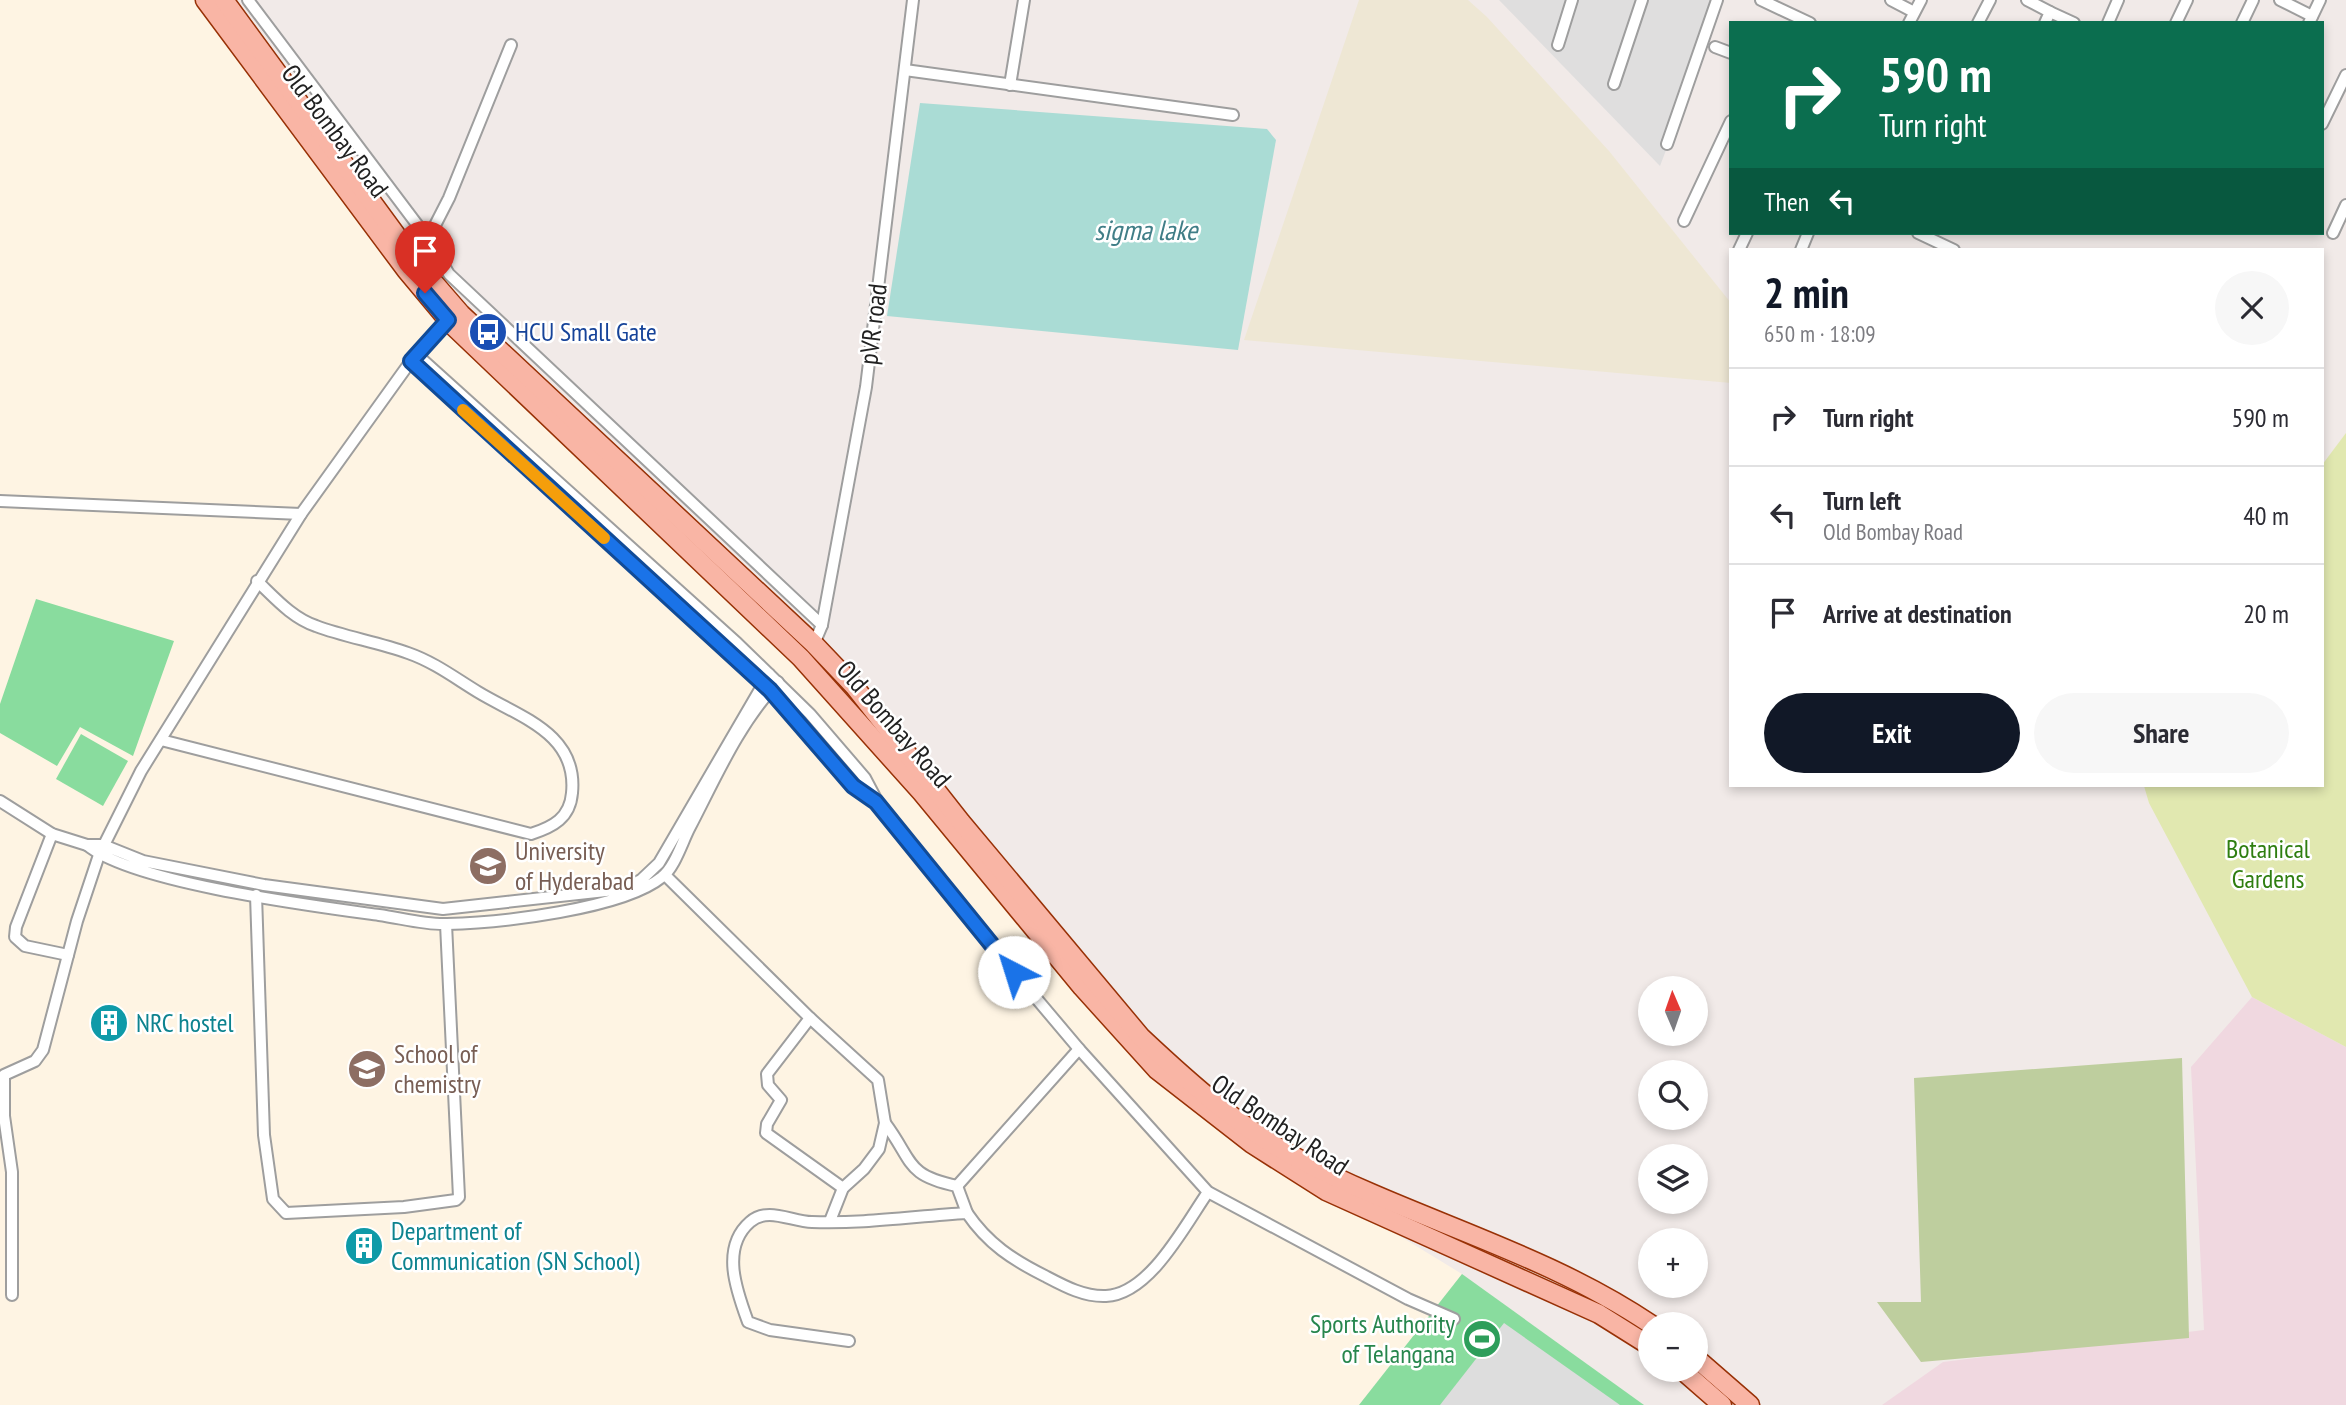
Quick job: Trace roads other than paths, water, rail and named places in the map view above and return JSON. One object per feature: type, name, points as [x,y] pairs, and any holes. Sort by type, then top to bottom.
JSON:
[{"type":"main road","name":"Old Bombay Road","points":[[205,0],[406,270],[448,320],[801,658],[922,793],[1082,987],[1157,1070],[1252,1144],[1326,1191],[1599,1314],[1638,1338]]},
{"type":"main road","name":"Old Bombay Road","points":[[224,0],[416,262],[461,314],[814,644],[854,686],[961,822],[1141,1037],[1194,1085],[1299,1160],[1544,1264],[1609,1296],[1638,1316]]},
{"type":"main road","points":[[1708,1368],[1750,1405]]},
{"type":"main road","points":[[1696,1382],[1722,1405]]},
{"type":"street","points":[[248,0],[428,239],[449,274],[822,625]]},
{"type":"street","name":"pVR road","points":[[814,644],[822,625],[866,387],[913,0]]},
{"type":"street","points":[[1010,85],[1024,0]]},
{"type":"street","points":[[1558,46],[1572,0]]},
{"type":"street","points":[[1614,84],[1642,0]]},
{"type":"street","points":[[1667,144],[1717,0]]},
{"type":"street","points":[[1761,0],[1806,21]]},
{"type":"street","points":[[1891,0],[1911,17],[1921,0]]},
{"type":"street","points":[[1979,21],[1990,0]]},
{"type":"street","points":[[2027,0],[2048,18]]},
{"type":"street","points":[[2109,21],[2118,0]]},
{"type":"street","points":[[2177,21],[2187,0]]},
{"type":"street","points":[[2243,21],[2253,0]]},
{"type":"street","points":[[2280,0],[2311,19],[2320,0]]},
{"type":"street","points":[[428,239],[449,198],[511,45]]},
{"type":"street","points":[[1715,47],[1729,52]]},
{"type":"street","points":[[905,70],[1233,115]]},
{"type":"street","points":[[2324,120],[2346,75]]},
{"type":"street","points":[[1684,221],[1729,125]]},
{"type":"street","points":[[2333,233],[2346,205]]},
{"type":"street","points":[[1936,237],[1951,248]]},
{"type":"street","points":[[12,1295],[12,1172],[4,1116],[2,1075],[35,1061],[43,1050],[68,955],[101,850],[160,740],[257,580],[301,513],[414,357],[448,320]]},
{"type":"street","points":[[414,357],[770,682],[865,778],[876,802],[1079,1049],[1208,1192],[1408,1299],[1454,1319]]},
{"type":"street","points":[[0,501],[301,513]]},
{"type":"street","points":[[160,740],[531,834],[549,828],[571,807],[573,783],[566,753],[543,728],[410,653],[314,626],[292,613],[257,580]]},
{"type":"street","points":[[0,801],[52,834],[101,850],[264,886],[443,909],[624,889],[641,880],[659,863],[770,682]]},
{"type":"street","points":[[101,850],[143,872],[256,895],[446,924],[546,914],[619,900],[644,891],[665,875],[735,741],[770,682]]},
{"type":"street","points":[[52,834],[16,927],[15,937],[25,946],[68,955]]},
{"type":"street","points":[[665,875],[810,1018],[878,1080],[885,1123],[879,1149],[843,1188],[830,1221]]},
{"type":"street","points":[[256,895],[264,1135],[273,1199],[286,1213],[404,1207],[456,1200],[459,1197],[446,924]]},
{"type":"street","points":[[810,1018],[767,1074],[768,1085],[781,1100],[767,1124],[766,1133],[843,1188]]},
{"type":"street","points":[[957,1186],[1079,1049]]},
{"type":"street","points":[[885,1123],[906,1152],[912,1169],[928,1180],[957,1186]]},
{"type":"street","points":[[957,1186],[967,1213],[980,1233],[1009,1258],[1075,1292],[1107,1297],[1133,1288],[1157,1267],[1208,1192]]},
{"type":"street","points":[[849,1341],[753,1326],[748,1322],[733,1278],[733,1260],[748,1222],[759,1216],[782,1215],[810,1222],[967,1213]]},
{"type":"water","name":"sigma lake","points":[[920,103],[1267,129],[1276,140],[1238,350],[887,316]]},
{"type":"place","name":"HCU Small Gate","points":[[488,332]]},
{"type":"place","name":"University of Hyderabad","points":[[488,866]]},
{"type":"place","name":"NRC hostel","points":[[109,1023]]},
{"type":"place","name":"School of chemistry","points":[[367,1069]]},
{"type":"place","name":"Department of Communication (SN School)","points":[[364,1246]]},
{"type":"place","name":"Sports Authority of Telangana","points":[[1482,1339]]},
{"type":"park label","name":"Botanical Gardens","points":[[2268,864]]}]
